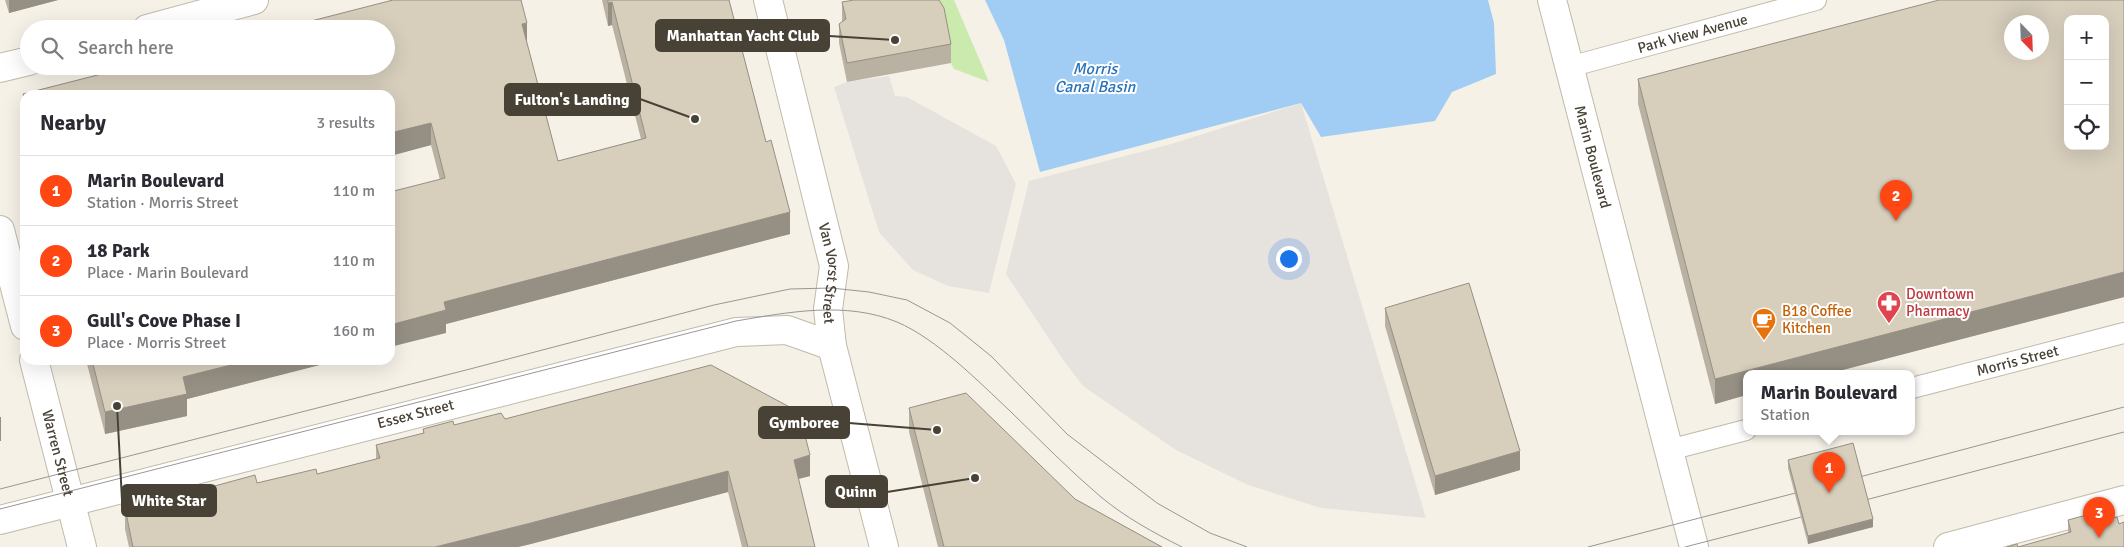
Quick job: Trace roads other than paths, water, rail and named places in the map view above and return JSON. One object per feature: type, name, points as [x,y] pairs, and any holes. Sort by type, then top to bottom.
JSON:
[{"type":"street","points":[[180,20],[254,0]]},
{"type":"street","name":"Van Vorst Street","points":[[768,0],[834,266],[828,309],[832,346],[884,547]]},
{"type":"street","name":"Marin Boulevard","points":[[1552,0],[1694,547]]},
{"type":"street","points":[[0,68],[20,63]]},
{"type":"street","points":[[0,230],[20,307]]},
{"type":"street","name":"Essex Street","points":[[0,520],[736,332],[787,330],[832,346]]},
{"type":"street","name":"Warren Street","points":[[35,365],[82,547]]},
{"type":"street","points":[[1948,547],[2124,500]]},
{"type":"lane","name":"Park View Avenue","points":[[1569,67],[1816,0]]},
{"type":"lane","name":"Morris Street","points":[[1915,387],[2124,333]]},
{"type":"lane","points":[[1669,450],[1743,431]]},
{"type":"water","name":"Morris Canal Basin","points":[[985,0],[1488,0],[1494,23],[1496,74],[1452,92],[1435,121],[1321,137],[1301,103],[1040,172],[1004,40]]},
{"type":"tram line","points":[[0,489],[714,305],[790,289],[831,288],[869,292],[907,300],[950,323],[991,356],[1067,434],[1157,503],[1210,533],[1247,547]]},
{"type":"tram line","points":[[0,509],[736,321],[776,314],[838,310],[878,316],[897,322],[927,339],[971,375],[1101,497],[1140,524],[1182,547]]},
{"type":"tram line","points":[[1848,480],[2124,407]]},
{"type":"tram line","points":[[1854,503],[2124,432]]},
{"type":"tram line","points":[[1588,547],[1807,490]]},
{"type":"tram line","points":[[1685,547],[1813,514]]},
{"type":"place","name":"Manhattan Yacht Club","points":[[895,40]]},
{"type":"place","name":"Fulton's Landing","points":[[695,119]]},
{"type":"place","name":"18 Park","points":[[1896,221]]},
{"type":"place","name":"Downtown Pharmacy","points":[[1889,324]]},
{"type":"place","name":"B18 Coffee Kitchen","points":[[1764,341]]},
{"type":"place","name":"White Star","points":[[117,406]]},
{"type":"place","name":"Gymboree","points":[[937,430]]},
{"type":"place","name":"Quinn","points":[[975,478]]},
{"type":"place","name":"Marin Boulevard","points":[[1829,493]]},
{"type":"place","name":"Gull's Cove Phase I","points":[[2099,538]]}]
